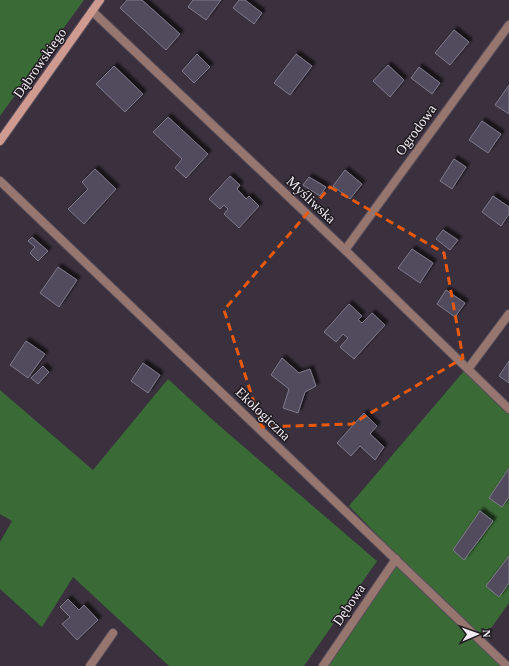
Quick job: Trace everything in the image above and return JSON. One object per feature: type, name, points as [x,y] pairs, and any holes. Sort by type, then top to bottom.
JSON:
[{"type":"street","name":"Dąbrowskiego","points":[[0,141],[100,0]]},
{"type":"street","name":"Myśliwska","points":[[92,11],[345,250],[509,409]]},
{"type":"street","name":"Ogrodowa","points":[[345,250],[509,25]]},
{"type":"street","name":"Ekologiczna","points":[[0,181],[508,666]]},
{"type":"street","points":[[468,369],[509,314]]},
{"type":"street","name":"Dębowa","points":[[323,666],[396,559]]},
{"type":"street","points":[[90,666],[113,633]]},
{"type":"highlighted area","points":[[330,187],[444,253],[463,358],[352,424],[262,427],[224,310]]},
{"type":"green space","points":[[0,0],[84,0],[0,116]]},
{"type":"green space","points":[[464,371],[509,413],[509,603],[482,641],[349,506]]},
{"type":"green space","points":[[168,379],[215,422],[377,561],[304,666],[169,666],[73,577],[42,627],[0,589],[0,542],[12,521],[0,514],[0,390],[93,470]]},
{"type":"green space","points":[[396,559],[507,666],[328,666]]},
{"type":"building","points":[[127,0],[142,0],[180,34],[166,50],[120,8]]},
{"type":"building","points":[[193,0],[221,0],[206,20],[188,7]]},
{"type":"building","points":[[239,0],[245,0],[262,13],[254,24],[233,8]]},
{"type":"building","points":[[454,30],[469,42],[450,65],[435,53]]},
{"type":"building","points":[[197,54],[210,67],[194,83],[182,71]]},
{"type":"building","points":[[296,54],[312,66],[290,95],[274,83]]},
{"type":"building","points":[[388,65],[404,80],[390,97],[373,81]]},
{"type":"building","points":[[114,66],[143,94],[125,112],[96,84]]},
{"type":"building","points":[[419,67],[440,83],[432,94],[411,78]]},
{"type":"building","points":[[509,85],[509,114],[495,105]]},
{"type":"building","points":[[168,117],[208,154],[186,178],[175,168],[182,159],[153,132]]},
{"type":"building","points":[[482,121],[501,134],[488,153],[469,140]]},
{"type":"building","points":[[454,159],[466,167],[452,189],[440,181]]},
{"type":"building","points":[[95,169],[116,189],[84,224],[68,209],[88,189],[82,182]]},
{"type":"building","points":[[345,170],[362,184],[350,199],[333,186]]},
{"type":"building","points":[[230,176],[240,185],[237,189],[246,199],[249,196],[259,206],[239,228],[224,214],[228,209],[224,205],[220,209],[209,199]]},
{"type":"building","points":[[309,177],[326,187],[320,196],[303,185]]},
{"type":"building","points":[[493,196],[509,207],[509,214],[501,226],[482,212]]},
{"type":"building","points":[[443,230],[458,240],[450,250],[436,239]]},
{"type":"building","points":[[32,237],[48,251],[38,261],[30,253],[35,247],[28,241]]},
{"type":"building","points":[[412,249],[433,263],[420,283],[398,268]]},
{"type":"building","points":[[58,267],[77,280],[59,307],[40,293]]},
{"type":"building","points":[[446,290],[465,303],[455,317],[437,304]]},
{"type":"building","points":[[349,304],[362,316],[358,320],[362,323],[372,313],[385,325],[354,359],[340,347],[348,338],[343,334],[336,342],[324,332]]},
{"type":"building","points":[[26,341],[45,354],[28,378],[10,365]]},
{"type":"building","points":[[282,358],[299,373],[310,369],[316,386],[305,392],[298,413],[283,408],[289,389],[271,375]]},
{"type":"building","points":[[509,361],[509,383],[499,376]]},
{"type":"building","points":[[143,363],[160,375],[148,393],[131,381]]},
{"type":"building","points":[[43,366],[49,372],[38,384],[31,378]]},
{"type":"building","points":[[364,413],[377,426],[370,434],[384,447],[375,460],[360,446],[351,456],[337,443]]},
{"type":"building","points":[[509,468],[509,497],[502,507],[489,498]]},
{"type":"building","points":[[480,511],[493,521],[464,560],[453,550]]},
{"type":"building","points":[[509,556],[509,583],[499,597],[486,586]]},
{"type":"building","points":[[68,599],[79,610],[84,605],[98,620],[77,640],[62,624],[70,617],[60,607]]}]
